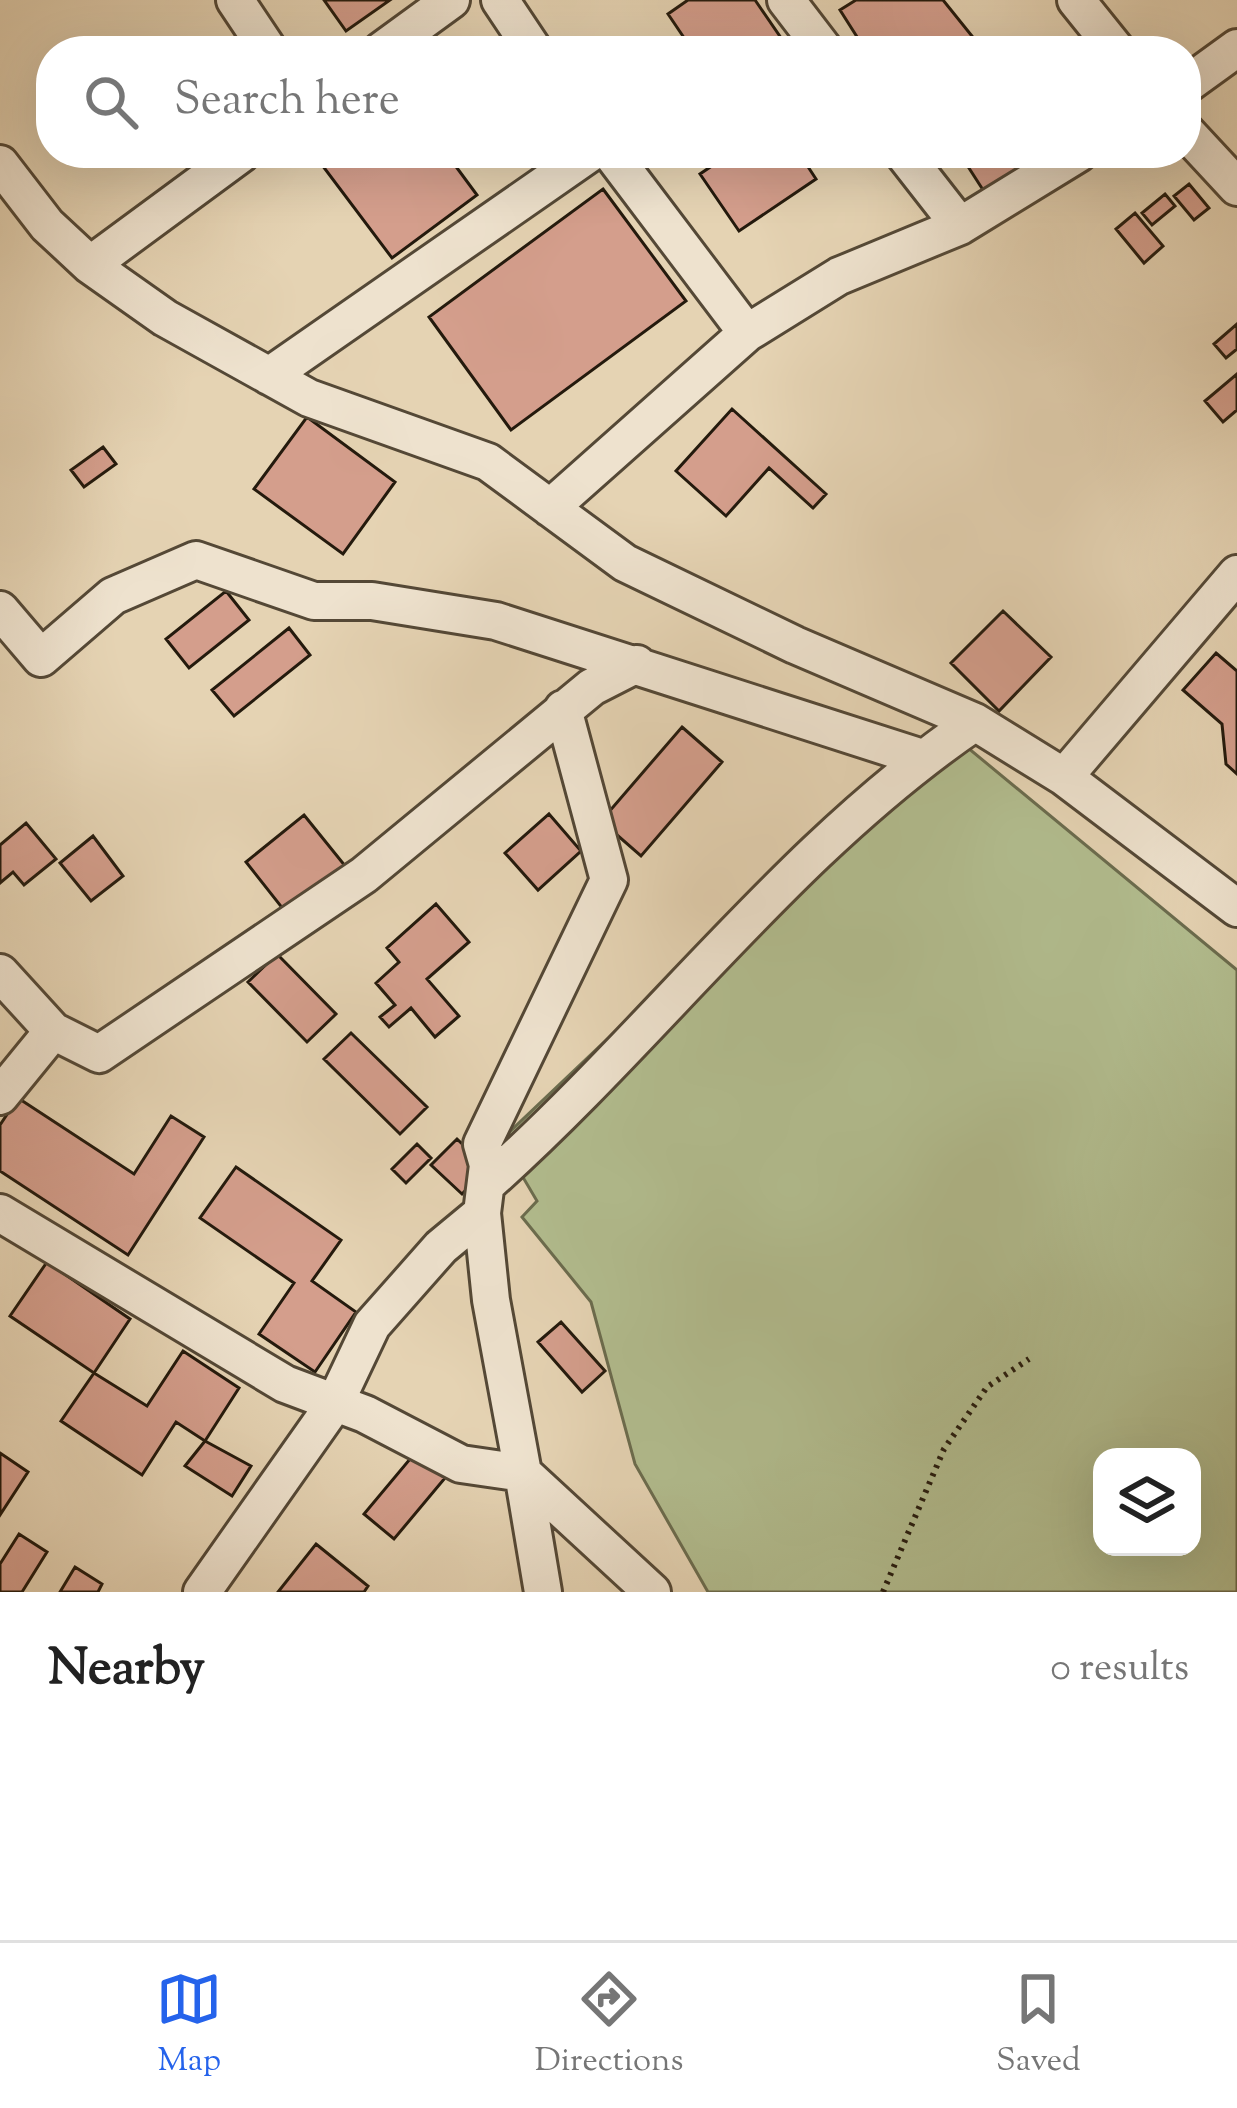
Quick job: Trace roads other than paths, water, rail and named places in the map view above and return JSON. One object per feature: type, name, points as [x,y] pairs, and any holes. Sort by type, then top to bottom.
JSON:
[{"type":"street","points":[[236,0],[259,36]]},
{"type":"street","points":[[402,36],[451,0]]},
{"type":"street","points":[[500,0],[525,36]]},
{"type":"street","points":[[786,0],[814,36]]},
{"type":"street","points":[[1076,0],[1105,36]]},
{"type":"street","points":[[1201,74],[1237,48]]},
{"type":"street","points":[[1201,148],[1237,187]]},
{"type":"street","points":[[0,164],[47,225],[90,265],[164,318],[309,398],[488,462],[625,563],[795,645],[975,722],[1064,777],[1237,908]]},
{"type":"street","points":[[90,265],[222,168]]},
{"type":"street","points":[[269,376],[568,168]]},
{"type":"street","points":[[622,168],[747,333]]},
{"type":"street","points":[[915,168],[960,226]]},
{"type":"street","points":[[550,508],[747,333],[839,276],[960,226],[1055,168]]},
{"type":"street","points":[[0,610],[40,658],[113,596],[196,560],[314,601],[372,602],[496,621],[922,758]]},
{"type":"street","points":[[1064,777],[1237,574]]},
{"type":"street","points":[[0,973],[53,1031],[99,1054],[364,875],[563,709],[637,664]]},
{"type":"street","points":[[543,1592],[491,1300],[482,1144],[609,880],[563,709]]},
{"type":"street","points":[[202,1592],[335,1403],[372,1325],[441,1246],[742,924],[922,758],[975,722]]},
{"type":"street","points":[[0,1096],[53,1031]]},
{"type":"street","points":[[0,1213],[285,1384],[461,1463],[523,1473],[652,1592]]}]
